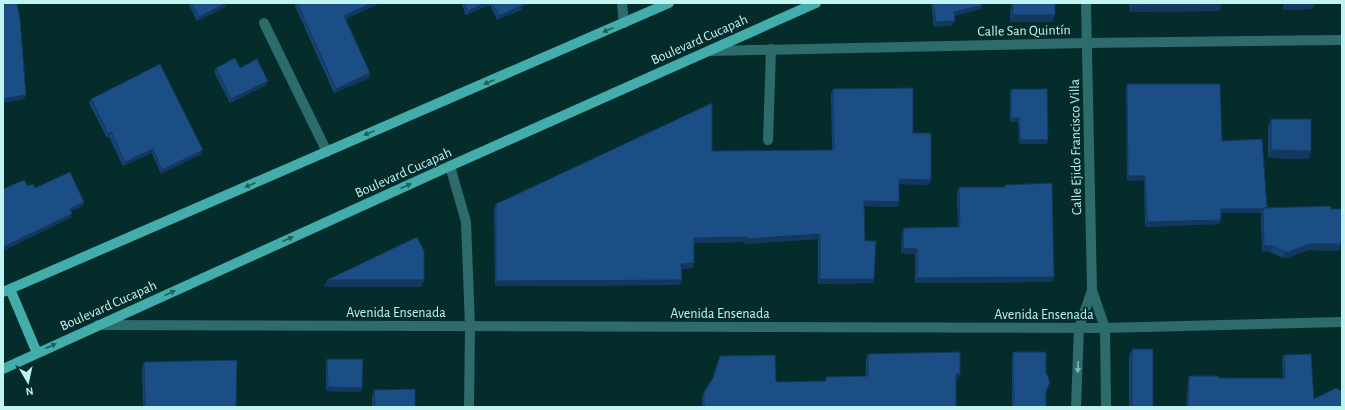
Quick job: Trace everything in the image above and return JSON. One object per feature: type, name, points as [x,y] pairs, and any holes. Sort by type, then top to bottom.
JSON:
[{"type":"main road","points":[[37,353],[6,290],[669,3]]},
{"type":"main road","name":"Boulevard Cucapah","points":[[3,369],[450,166],[816,3]]},
{"type":"street","points":[[622,3],[624,23]]},
{"type":"street","name":"Calle Ejido Francisco Villa","points":[[1086,3],[1092,290],[1105,328],[1106,407]]},
{"type":"street","points":[[264,23],[327,152]]},
{"type":"street","name":"Calle San Quintín","points":[[708,51],[1086,43],[1342,40]]},
{"type":"street","points":[[768,140],[771,49]]},
{"type":"street","points":[[450,166],[466,222],[470,326],[469,407]]},
{"type":"street","name":"Calle Ejido Francisco Villa","points":[[1076,407],[1079,328],[1092,290]]},
{"type":"street","name":"Avenida Ensenada","points":[[98,325],[1105,328],[1342,322]]},
{"type":"building","points":[[3,3],[17,3],[20,19],[26,95],[3,99]]},
{"type":"building","points":[[191,3],[226,3],[199,17]]},
{"type":"building","points":[[297,3],[372,3],[344,16],[370,73],[336,89]]},
{"type":"building","points":[[464,3],[485,3],[468,11]]},
{"type":"building","points":[[492,3],[523,3],[523,5],[499,16]]},
{"type":"building","points":[[933,3],[981,3],[982,5],[954,12],[955,21],[936,22]]},
{"type":"building","points":[[1013,3],[1055,3],[1055,15],[1013,15]]},
{"type":"building","points":[[1132,3],[1221,3],[1132,5]]},
{"type":"building","points":[[235,58],[240,68],[257,59],[268,81],[231,99],[216,68]]},
{"type":"building","points":[[160,64],[203,150],[162,170],[153,149],[125,162],[111,132],[108,134],[91,99]]},
{"type":"building","points":[[1127,84],[1220,84],[1222,141],[1262,139],[1267,207],[1262,209],[1221,209],[1220,220],[1147,222],[1145,176],[1128,176]]},
{"type":"building","points":[[913,88],[913,133],[931,133],[931,180],[899,179],[899,202],[864,201],[865,241],[876,241],[874,279],[820,279],[820,234],[747,239],[747,237],[694,238],[694,263],[681,264],[682,280],[496,281],[496,204],[712,103],[712,151],[834,150],[833,89]]},
{"type":"building","points":[[1011,89],[1047,89],[1048,140],[1020,140],[1019,118],[1011,118]]},
{"type":"building","points":[[1271,119],[1311,119],[1311,151],[1271,150]]},
{"type":"building","points":[[70,172],[84,202],[70,209],[72,214],[3,247],[3,189],[24,180],[28,186],[33,184],[35,188]]},
{"type":"building","points":[[1052,183],[1054,277],[917,278],[917,249],[903,248],[904,228],[960,227],[959,187],[1005,187],[1005,185]]},
{"type":"building","points":[[1331,206],[1331,209],[1342,209],[1341,244],[1310,244],[1289,252],[1285,252],[1273,246],[1264,246],[1263,208]]},
{"type":"building","points":[[417,237],[424,251],[424,280],[327,280]]},
{"type":"building","points":[[1132,349],[1153,349],[1153,407],[1132,407]]},
{"type":"building","points":[[960,352],[960,374],[956,374],[956,407],[704,407],[704,392],[713,378],[720,356],[775,355],[776,382],[826,381],[826,377],[868,376],[868,354]]},
{"type":"building","points":[[1013,352],[1046,352],[1046,372],[1050,382],[1046,392],[1046,407],[1014,407]]},
{"type":"building","points":[[1311,354],[1314,399],[1336,388],[1342,391],[1342,407],[1188,407],[1189,376],[1219,376],[1219,378],[1285,378],[1284,355]]},
{"type":"building","points":[[327,359],[363,359],[362,388],[328,387]]},
{"type":"building","points":[[237,360],[236,407],[145,407],[144,362]]},
{"type":"building","points":[[415,389],[415,407],[375,407],[374,390]]}]
